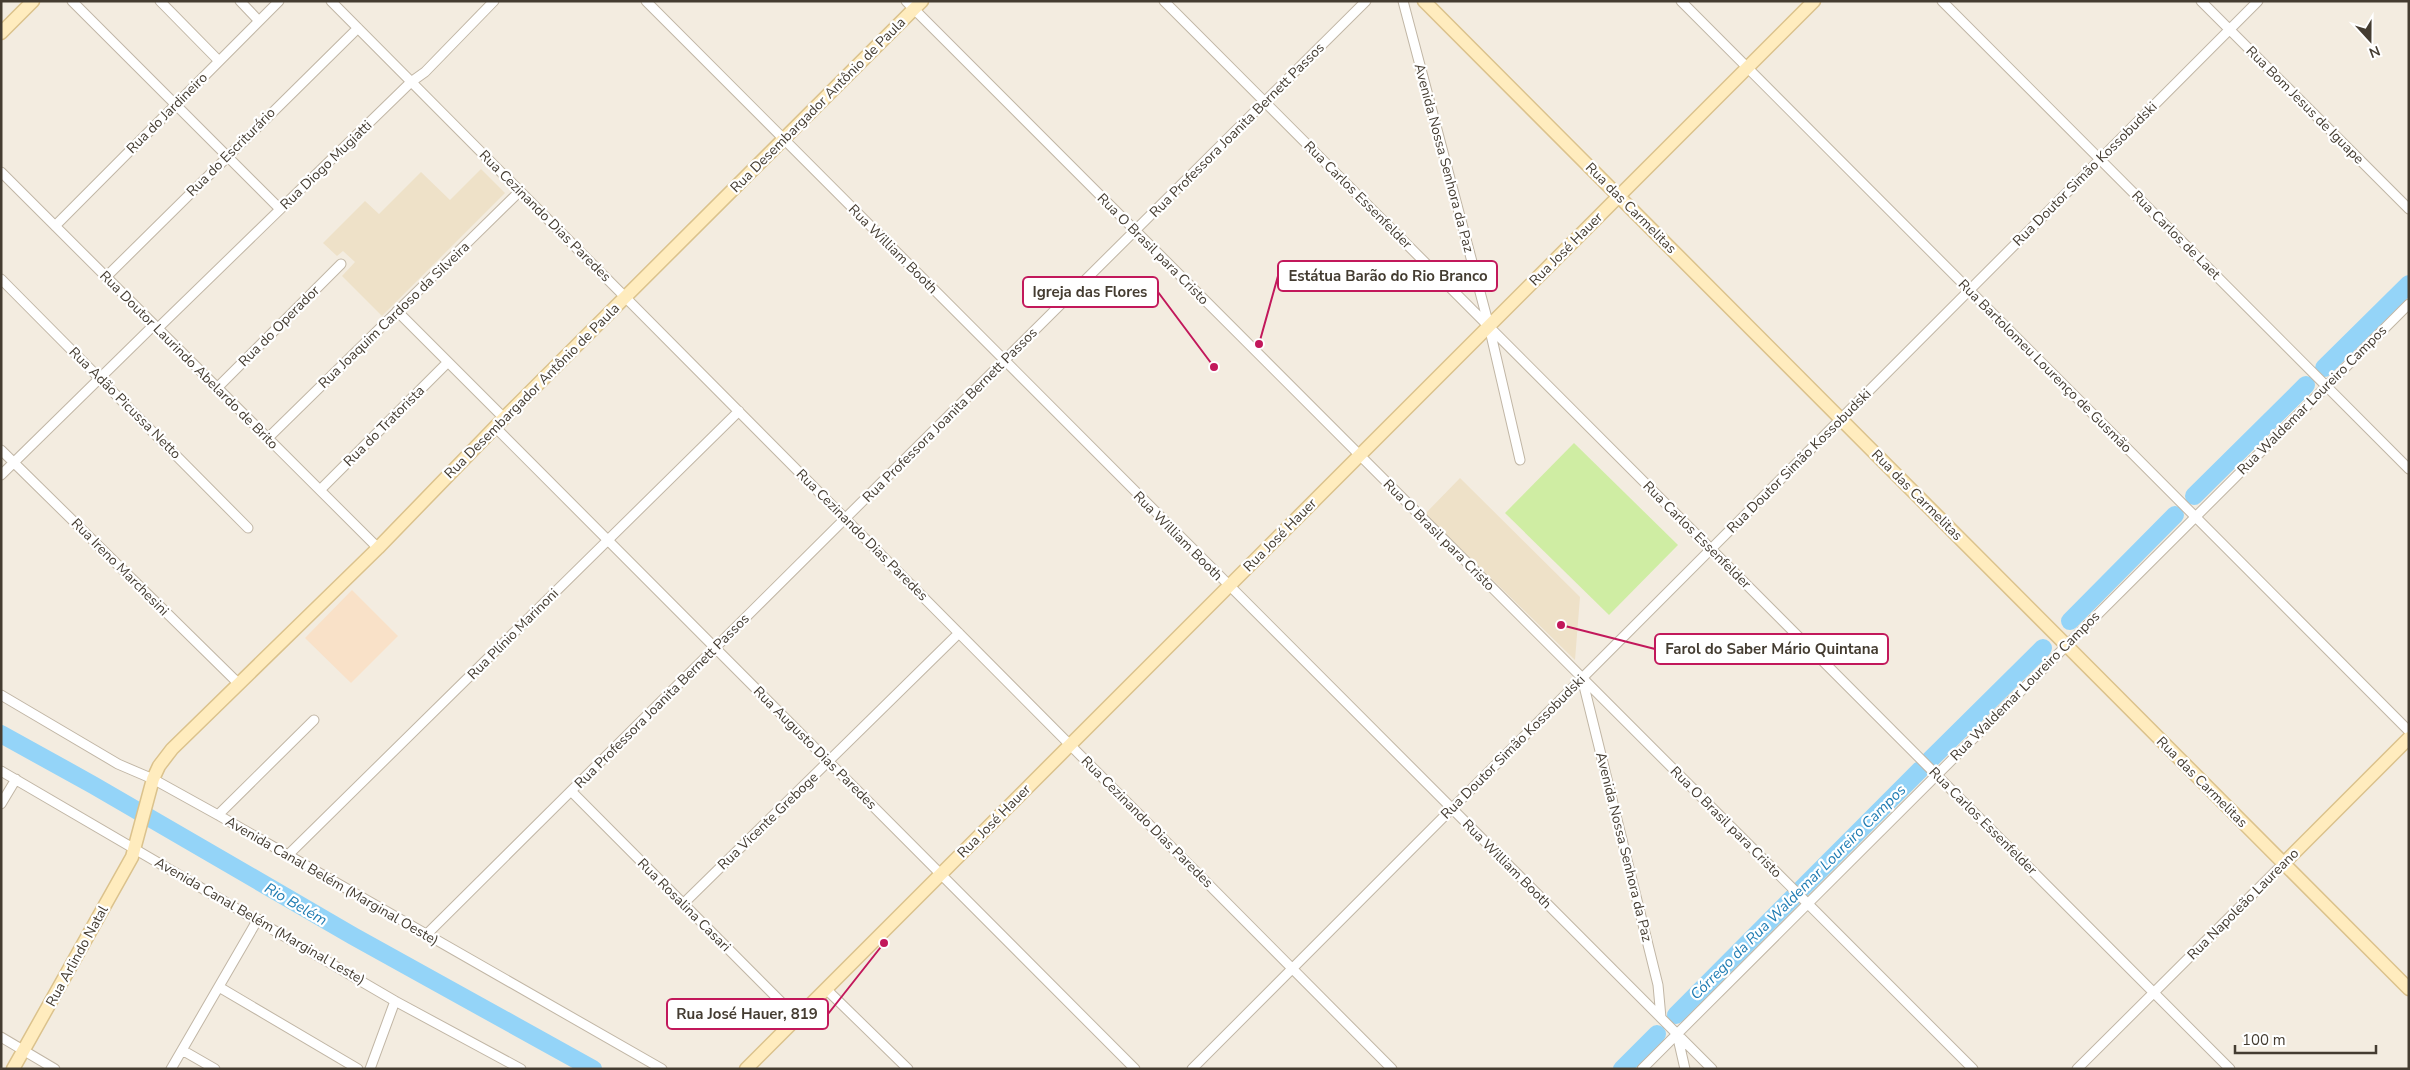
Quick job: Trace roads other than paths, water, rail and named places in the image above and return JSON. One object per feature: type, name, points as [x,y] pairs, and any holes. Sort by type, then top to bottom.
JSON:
[{"type":"main road","points":[[1,33],[33,1]]},
{"type":"main road","name":"Rua das Carmelitas","points":[[1424,1],[2409,989]]},
{"type":"main road","name":"Rua José Hauer","points":[[746,1069],[1814,1]]},
{"type":"main road","name":"Rua Desembargador Antônio de Paula","points":[[152,784],[159,766],[172,749],[378,548],[784,139],[914,4]]},
{"type":"main road","name":"Rua Napoleão Laureano","points":[[2283,864],[2409,738]]},
{"type":"main road","name":"Rua Arlindo Natal","points":[[13,1069],[136,845],[152,784]]},
{"type":"street","points":[[72,1],[280,209]]},
{"type":"street","points":[[160,1],[219,61]]},
{"type":"street","points":[[240,1],[259,21]]},
{"type":"street","name":"Rua do Jardineiro","points":[[55,226],[279,1]]},
{"type":"street","name":"Rua Cezinando Dias Paredes","points":[[332,1],[1392,1069]]},
{"type":"street","name":"Rua Diogo Mugiatti","points":[[1,475],[100,378],[280,209],[411,82],[425,72],[494,1]]},
{"type":"street","name":"Rua William Booth","points":[[646,1],[1712,1069]]},
{"type":"street","name":"Rua Carlos Essenfelder","points":[[1164,1],[2230,1069]]},
{"type":"street","name":"Rua Professora Joanita Bernett Passos","points":[[426,935],[1366,1]]},
{"type":"street","name":"Avenida Nossa Senhora da Paz","points":[[1403,1],[1489,326],[1520,460]]},
{"type":"street","name":"Rua Bartolomeu Lourenço de Gusmão","points":[[1681,1],[2409,731]]},
{"type":"street","name":"Rua Carlos de Laet","points":[[1942,1],[2409,469]]},
{"type":"street","name":"Rua Bom Jesus de Iguape","points":[[2201,1],[2409,209]]},
{"type":"street","name":"Rua Doutor Simão Kossobudski","points":[[1192,1069],[2258,1]]},
{"type":"street","name":"Rua O Brasil para Cristo","points":[[914,4],[1135,231],[1973,1069]]},
{"type":"street","name":"Rua do Escriturário","points":[[106,277],[358,28]]},
{"type":"street","name":"Rua Doutor Laurindo Abelardo de Brito","points":[[1,172],[378,548]]},
{"type":"street","name":"Rua Joaquim Cardoso da Silveira","points":[[268,438],[520,191]]},
{"type":"street","name":"Rua do Operador","points":[[217,388],[341,264]]},
{"type":"street","name":"Rua Adão Picussa Netto","points":[[1,279],[248,528]]},
{"type":"street","name":"Rua Waldemar Loureiro Campos","points":[[1642,1069],[2409,304]]},
{"type":"street","name":"Rua Augusto Dias Paredes","points":[[397,311],[448,362],[500,423],[608,540],[1135,1069]]},
{"type":"street","name":"Rua do Tratorista","points":[[320,490],[448,362]]},
{"type":"street","name":"Rua Plínio Marinoni","points":[[287,856],[739,411]]},
{"type":"street","name":"Rua Ireno Marchesini","points":[[1,450],[239,684]]},
{"type":"street","name":"Rua Vicente Greboge","points":[[683,904],[959,633]]},
{"type":"street","name":"Avenida Nossa Senhora da Paz","points":[[1582,678],[1658,985],[1660,1018]]},
{"type":"street","name":"Avenida Canal Belém (Marginal Oeste)","points":[[1,695],[152,784],[218,815],[662,1069]]},
{"type":"street","points":[[218,815],[314,720]]},
{"type":"street","name":"Avenida Canal Belém (Marginal Leste)","points":[[1,771],[136,845],[395,1001],[521,1069]]},
{"type":"street","points":[[1,804],[16,779]]},
{"type":"street","name":"Rua Rosalina Casari","points":[[571,791],[797,1018]]},
{"type":"street","name":"Rua Napoleão Laureano","points":[[2077,1069],[2283,864]]},
{"type":"street","points":[[171,1069],[258,919]]},
{"type":"street","points":[[219,987],[358,1069]]},
{"type":"street","points":[[826,989],[908,1069]]},
{"type":"street","points":[[370,1069],[395,1001]]},
{"type":"street","points":[[1677,1034],[1685,1069]]},
{"type":"street","points":[[1,1037],[56,1069]]},
{"type":"street","points":[[182,1050],[215,1069]]},
{"type":"waterway","name":"Córrego da Rua Waldemar Loureiro Campos","points":[[2324,368],[2409,284]]},
{"type":"waterway","name":"Córrego da Rua Waldemar Loureiro Campos","points":[[2194,496],[2306,385]]},
{"type":"waterway","name":"Córrego da Rua Waldemar Loureiro Campos","points":[[2070,621],[2175,515]]},
{"type":"waterway","name":"Córrego da Rua Waldemar Loureiro Campos","points":[[1930,760],[2043,648]]},
{"type":"waterway","name":"Rio Belém","points":[[1,734],[93,785],[353,936],[593,1069]]},
{"type":"waterway","name":"Córrego da Rua Waldemar Loureiro Campos","points":[[1676,1015],[1920,770]]},
{"type":"waterway","name":"Córrego da Rua Waldemar Loureiro Campos","points":[[1622,1069],[1657,1034]]},
{"type":"place","name":"Estátua Barão do Rio Branco","points":[[1259,344]]},
{"type":"place","name":"Igreja das Flores","points":[[1214,367]]},
{"type":"place","name":"Farol do Saber Mário Quintana","points":[[1561,625]]},
{"type":"place","name":"Rua José Hauer, 819","points":[[884,943]]}]
